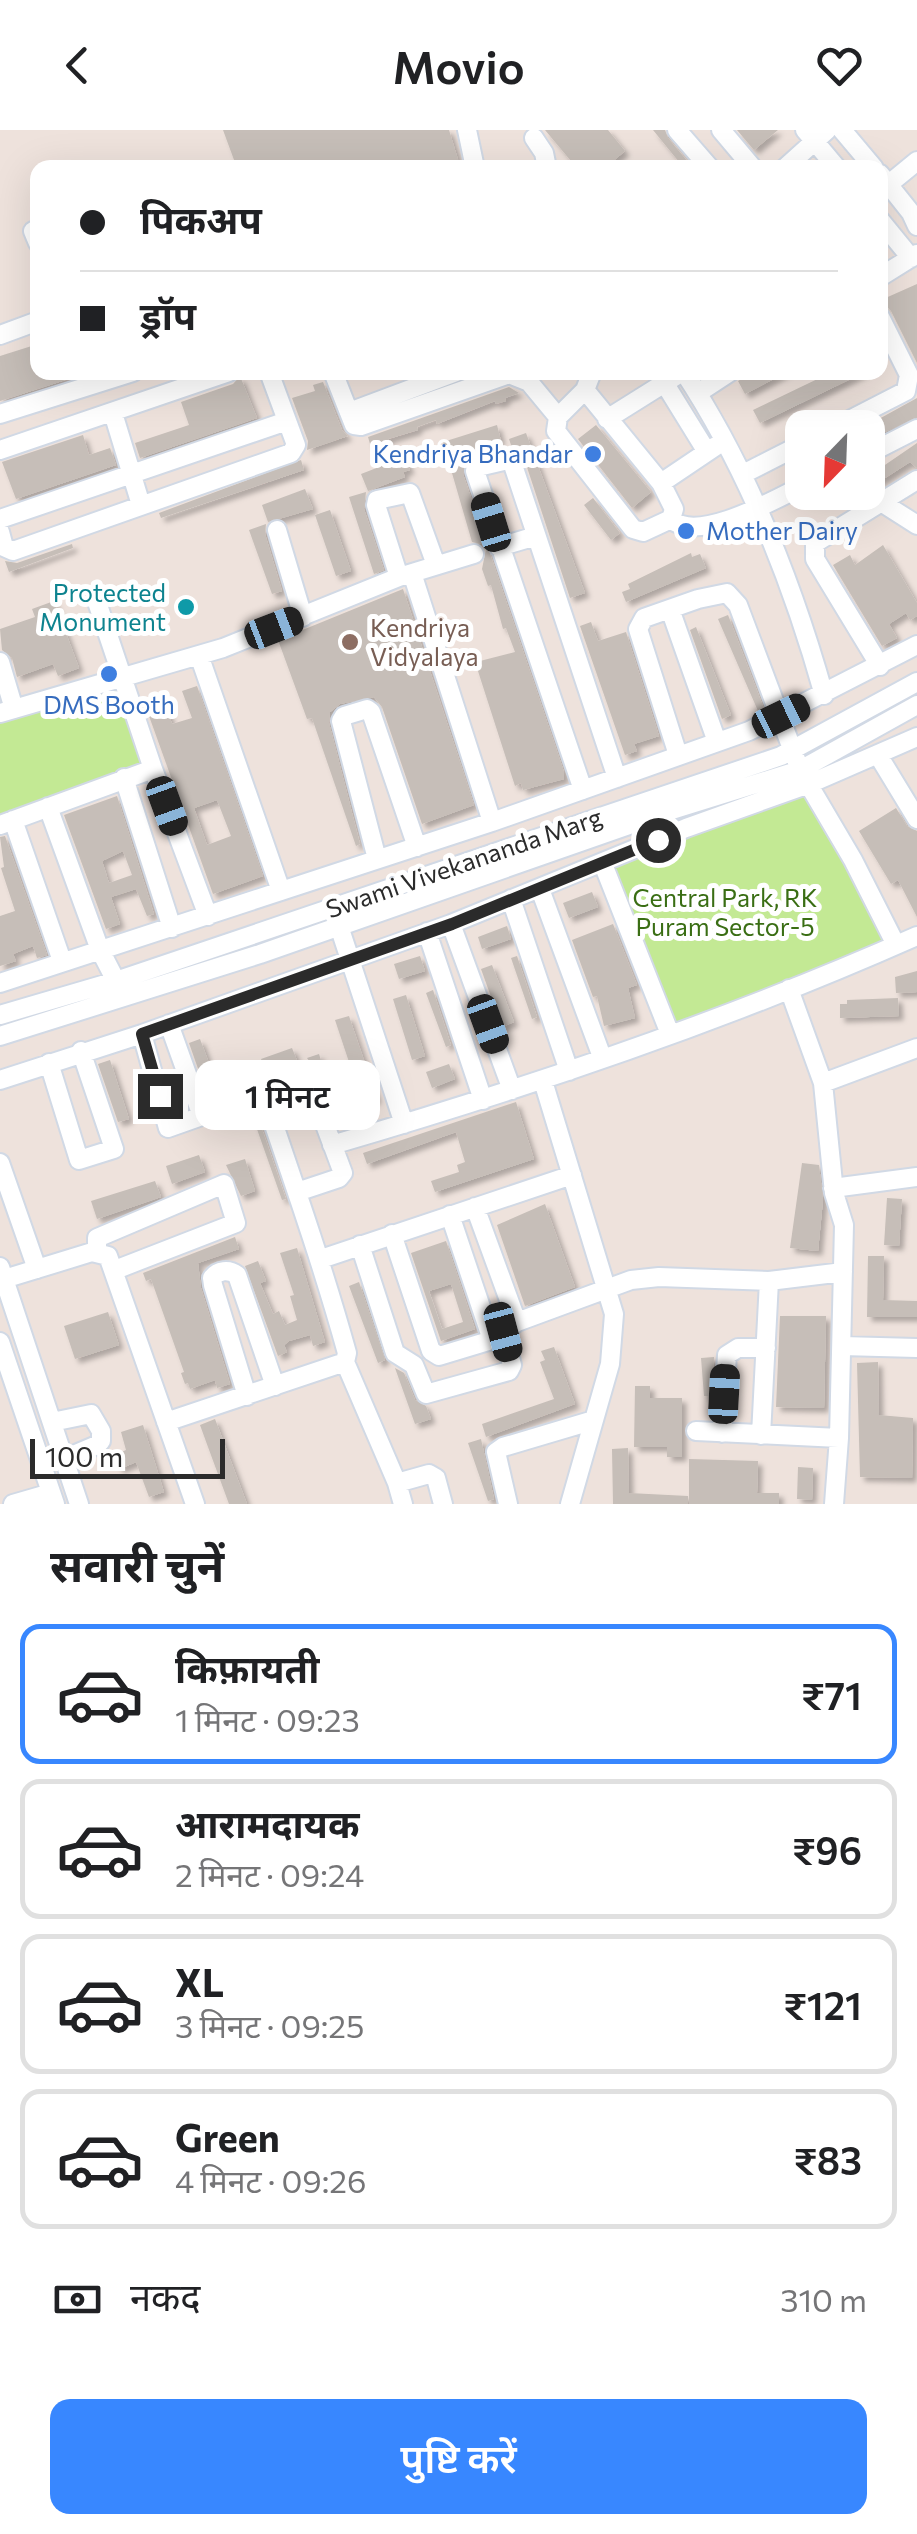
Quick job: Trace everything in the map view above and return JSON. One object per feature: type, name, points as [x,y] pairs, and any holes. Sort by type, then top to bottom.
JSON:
[{"type":"street","points":[[467,130],[473,160]]},
{"type":"street","points":[[678,130],[703,160]]},
{"type":"street","points":[[721,130],[746,160]]},
{"type":"street","points":[[842,130],[867,160]]},
{"type":"street","points":[[791,160],[816,133],[832,160]]},
{"type":"street","points":[[534,138],[545,160]]},
{"type":"street","points":[[888,177],[917,161]]},
{"type":"street","points":[[888,184],[915,216]]},
{"type":"street","points":[[888,228],[914,256],[888,272]]},
{"type":"street","points":[[0,335],[30,324]]},
{"type":"street","points":[[869,410],[906,391],[910,385],[888,333]]},
{"type":"street","points":[[0,414],[104,380]]},
{"type":"street","points":[[122,380],[119,412],[130,474],[141,505]]},
{"type":"street","points":[[0,450],[207,380]]},
{"type":"street","points":[[0,532],[4,547],[12,550],[291,453],[296,445],[272,380]]},
{"type":"street","points":[[337,380],[354,426],[492,380]]},
{"type":"street","points":[[348,410],[358,410],[435,380]]},
{"type":"street","points":[[523,380],[558,417]]},
{"type":"street","points":[[607,419],[670,380]]},
{"type":"street","points":[[689,380],[743,474],[807,639],[824,695]]},
{"type":"street","points":[[698,393],[718,380]]},
{"type":"street","points":[[588,381],[607,419],[661,483],[674,509],[671,519],[643,532],[633,529],[558,434],[558,417],[588,381]]},
{"type":"street","points":[[664,384],[706,452]]},
{"type":"street","points":[[0,519],[286,420]]},
{"type":"street","points":[[885,445],[917,429]]},
{"type":"street","points":[[661,483],[724,440]]},
{"type":"street","points":[[743,474],[785,453]]},
{"type":"street","points":[[583,790],[499,547],[475,471],[478,467],[511,461],[617,778]]},
{"type":"street","points":[[885,500],[917,480]]},
{"type":"street","points":[[436,565],[410,493],[376,500],[492,822]]},
{"type":"street","points":[[671,519],[680,527],[694,530],[785,494]]},
{"type":"street","points":[[885,505],[917,525]]},
{"type":"street","points":[[869,510],[816,544],[813,554],[880,666]]},
{"type":"street","points":[[277,530],[303,617]]},
{"type":"street","points":[[499,547],[536,536]]},
{"type":"street","points":[[0,662],[7,711],[198,655],[406,575],[474,554]]},
{"type":"street","points":[[678,756],[638,629],[644,618],[721,593],[732,596],[805,778],[896,945]]},
{"type":"street","points":[[96,599],[208,916]]},
{"type":"street","points":[[670,610],[716,742]]},
{"type":"street","points":[[0,983],[492,822],[716,742],[781,716],[917,645]]},
{"type":"street","points":[[198,655],[281,891]]},
{"type":"street","name":"Swami Vivekananda Marg","points":[[0,1016],[116,981],[792,750],[917,682]]},
{"type":"street","name":"Swami Vivekananda Marg","points":[[0,1036],[339,926],[672,810],[805,778],[917,705]]},
{"type":"street","points":[[377,859],[341,721],[344,716],[367,709],[371,712],[417,846]]},
{"type":"street","points":[[0,1080],[452,924],[805,778],[878,755],[917,737]]},
{"type":"street","points":[[878,755],[917,819]]},
{"type":"street","points":[[62,961],[7,822],[153,769]]},
{"type":"street","points":[[124,778],[172,928]]},
{"type":"street","points":[[48,807],[100,950],[116,981]]},
{"type":"street","points":[[602,864],[670,1034]]},
{"type":"street","points":[[540,890],[602,1058]]},
{"type":"street","points":[[510,899],[569,1070]]},
{"type":"street","points":[[452,924],[512,1090]]},
{"type":"street","points":[[339,926],[404,1124]]},
{"type":"street","points":[[427,932],[483,1100]]},
{"type":"street","points":[[332,1145],[543,1081],[917,936]]},
{"type":"street","points":[[788,989],[823,1083],[833,1188],[844,1229],[834,1504]]},
{"type":"street","points":[[142,1034],[168,1128],[202,1116],[169,1024]]},
{"type":"street","points":[[0,1050],[28,1028]]},
{"type":"street","points":[[823,1083],[917,1048]]},
{"type":"street","points":[[48,1063],[80,1160],[114,1149],[80,1052]]},
{"type":"street","points":[[297,1192],[343,1172],[308,1078],[300,1076],[260,1084],[297,1192],[321,1260],[347,1353],[345,1362],[403,1504]]},
{"type":"street","points":[[543,1081],[614,1314],[614,1344],[570,1504]]},
{"type":"street","points":[[0,1163],[38,1269]]},
{"type":"street","points":[[321,1260],[572,1175]]},
{"type":"street","points":[[833,1188],[917,1177]]},
{"type":"street","points":[[97,1252],[97,1238],[224,1184],[236,1223],[115,1270]]},
{"type":"street","points":[[360,1245],[395,1353],[415,1367],[422,1389],[429,1396],[505,1373],[512,1365],[475,1207]]},
{"type":"street","points":[[450,1215],[504,1331]]},
{"type":"street","points":[[392,1234],[435,1356]]},
{"type":"street","points":[[79,1504],[2,1273],[38,1269],[97,1252],[108,1256],[115,1270],[195,1504]]},
{"type":"street","points":[[409,1361],[435,1356],[504,1331],[623,1282],[649,1278],[769,1281],[843,1272]]},
{"type":"street","points":[[247,1396],[212,1285],[212,1278],[218,1273],[237,1275],[276,1386]]},
{"type":"street","points":[[761,1435],[769,1281]]},
{"type":"street","points":[[0,1342],[6,1373],[53,1498],[13,1504]]},
{"type":"street","points":[[842,1346],[917,1348]]},
{"type":"street","points":[[722,1433],[726,1355],[738,1348],[766,1348]]},
{"type":"street","points":[[166,1422],[345,1362]]},
{"type":"street","points":[[52,1422],[91,1414],[101,1431],[97,1445],[64,1459]]},
{"type":"street","points":[[508,1504],[496,1452],[594,1420]]},
{"type":"street","points":[[696,1431],[839,1438]]},
{"type":"street","points":[[397,1483],[432,1474],[443,1504]]},
{"type":"green space","points":[[122,682],[153,769],[0,825],[0,715]]},
{"type":"green space","name":"Central Park, RK Puram Sector-5","points":[[811,789],[889,941],[676,1023],[607,863]]},
{"type":"building","points":[[223,130],[449,130],[458,160],[234,160]]},
{"type":"building","points":[[545,130],[608,130],[625,151],[614,160],[570,160]]},
{"type":"building","points":[[653,130],[665,130],[686,160],[677,160]]},
{"type":"building","points":[[737,130],[778,130],[754,150]]},
{"type":"building","points":[[917,284],[917,363],[888,308],[888,297]]},
{"type":"building","points":[[30,347],[30,380],[65,380],[0,401],[0,356]]},
{"type":"building","points":[[242,380],[257,418],[140,458],[135,443],[189,425],[181,402]]},
{"type":"building","points":[[740,380],[772,380],[745,394]]},
{"type":"building","points":[[815,380],[849,380],[785,410],[760,423],[753,410]]},
{"type":"building","points":[[323,382],[348,436],[307,450],[308,441],[292,398],[315,391],[313,385]]},
{"type":"building","points":[[509,387],[519,393],[505,398],[506,401],[495,401],[437,424],[436,420],[388,439],[389,442],[370,444],[368,437]]},
{"type":"building","points":[[917,398],[917,417],[885,432],[885,416]]},
{"type":"building","points":[[497,425],[501,441],[466,452],[463,474],[564,772],[564,779],[523,790],[521,783],[515,786],[477,668],[482,666],[480,661],[515,652],[482,569],[486,549],[472,542],[443,442]]},
{"type":"building","points":[[596,425],[651,492],[632,508],[578,439]]},
{"type":"building","points":[[526,433],[585,593],[570,598],[524,458],[512,448],[509,439]]},
{"type":"building","points":[[83,435],[89,455],[110,448],[116,465],[16,499],[2,462]]},
{"type":"building","points":[[917,443],[917,468],[910,462],[885,478],[885,465]]},
{"type":"building","points":[[405,457],[410,470],[403,472],[405,477],[368,491],[361,474]]},
{"type":"building","points":[[301,460],[304,470],[161,518],[159,513]]},
{"type":"building","points":[[305,489],[313,509],[268,522],[262,505]]},
{"type":"building","points":[[366,492],[364,509],[384,570],[374,574],[349,497]]},
{"type":"building","points":[[593,498],[620,533],[611,540],[584,505]]},
{"type":"building","points":[[330,510],[351,571],[336,576],[315,515]]},
{"type":"building","points":[[266,524],[265,534],[282,591],[272,594],[249,530]]},
{"type":"building","points":[[72,544],[73,548],[9,572],[5,561],[17,563]]},
{"type":"building","points":[[883,545],[917,603],[917,616],[910,620],[906,613],[889,624],[897,638],[882,646],[833,565],[850,555],[855,565]]},
{"type":"building","points":[[691,553],[692,557],[700,554],[706,568],[626,602],[622,592],[630,589],[628,584]]},
{"type":"building","points":[[403,589],[474,805],[422,824],[382,707],[374,697],[340,704],[330,712],[329,723],[360,844],[356,846],[312,718],[307,719],[278,640]]},
{"type":"building","points":[[54,601],[79,668],[58,676],[53,664],[17,677],[12,658],[2,650],[0,629],[35,617],[32,609]]},
{"type":"building","points":[[728,615],[764,709],[758,711],[718,619]]},
{"type":"building","points":[[591,622],[598,641],[626,632],[659,736],[634,744],[637,751],[625,755],[580,626]]},
{"type":"building","points":[[696,627],[731,715],[722,719],[690,630]]},
{"type":"building","points":[[197,686],[263,876],[213,894],[144,702],[162,695],[172,724],[192,718],[182,691]],"holes":[[[217,800],[231,836],[207,845],[194,808]]]},
{"type":"building","points":[[117,796],[154,914],[147,916],[136,889],[111,897],[120,924],[106,929],[64,815]],"holes":[[[123,851],[132,875],[109,883],[102,861]]]},
{"type":"building","points":[[896,808],[907,826],[917,831],[917,917],[898,880],[891,884],[859,831]]},
{"type":"building","points":[[5,836],[47,955],[37,958],[33,946],[13,954],[16,961],[0,966],[0,916],[15,911],[1,868],[4,867],[0,837]]},
{"type":"building","points":[[592,892],[598,907],[569,918],[563,903]]},
{"type":"building","points":[[613,924],[637,985],[628,988],[635,1018],[604,1026],[597,996],[593,997],[572,940]]},
{"type":"building","points":[[507,926],[511,939],[482,949],[478,937]]},
{"type":"building","points":[[420,956],[425,971],[399,979],[394,964]]},
{"type":"building","points":[[517,956],[537,1017],[532,1019],[511,958]]},
{"type":"building","points":[[492,965],[514,1022],[502,1027],[481,969]]},
{"type":"building","points":[[917,971],[917,992],[896,993],[895,977]]},
{"type":"building","points":[[433,990],[451,1045],[446,1047],[426,993]]},
{"type":"building","points":[[406,995],[425,1056],[412,1060],[393,999]]},
{"type":"building","points":[[898,998],[899,1016],[840,1018],[840,1004],[847,1004],[847,1000]]},
{"type":"building","points":[[349,1016],[377,1099],[363,1104],[335,1020]]},
{"type":"building","points":[[200,1039],[219,1090],[207,1094],[189,1043]]},
{"type":"building","points":[[292,1048],[298,1063],[265,1069],[261,1059]]},
{"type":"building","points":[[319,1054],[337,1113],[334,1114],[321,1078],[307,1058]]},
{"type":"building","points":[[110,1060],[129,1119],[118,1122],[98,1064]]},
{"type":"building","points":[[449,1064],[455,1079],[432,1088],[426,1072]]},
{"type":"building","points":[[252,1077],[249,1091],[286,1199],[282,1200],[240,1081]]},
{"type":"building","points":[[516,1102],[534,1159],[435,1192],[431,1181],[459,1172],[457,1165],[465,1162],[456,1132],[367,1164],[363,1153]]},
{"type":"building","points":[[199,1155],[205,1172],[172,1184],[166,1166]]},
{"type":"building","points":[[245,1159],[255,1191],[241,1196],[226,1165]]},
{"type":"building","points":[[802,1163],[819,1165],[823,1200],[818,1251],[790,1248]]},
{"type":"building","points":[[155,1181],[161,1197],[97,1219],[91,1201]]},
{"type":"building","points":[[887,1198],[902,1199],[899,1246],[884,1245]]},
{"type":"building","points":[[545,1204],[575,1287],[525,1306],[497,1225]]},
{"type":"building","points":[[235,1237],[239,1249],[198,1263],[201,1288],[230,1384],[217,1388],[215,1380],[190,1389],[181,1373],[184,1372],[151,1279],[146,1281],[143,1273]]},
{"type":"building","points":[[446,1241],[475,1329],[441,1341],[411,1253]],"holes":[[[451,1284],[463,1322],[442,1329],[429,1291]]]},
{"type":"building","points":[[297,1248],[325,1342],[313,1346],[310,1335],[289,1341],[284,1345],[287,1352],[278,1356],[245,1266],[258,1261],[266,1281],[260,1283],[273,1314],[279,1311],[285,1325],[297,1320],[290,1296],[294,1295],[280,1253]]},
{"type":"building","points":[[868,1256],[884,1256],[883,1300],[917,1301],[917,1317],[867,1317]]},
{"type":"building","points":[[359,1282],[385,1360],[378,1363],[349,1286]]},
{"type":"building","points":[[108,1312],[119,1345],[75,1359],[64,1326]]},
{"type":"building","points":[[780,1316],[826,1316],[824,1408],[776,1407]]},
{"type":"building","points":[[554,1347],[575,1404],[486,1437],[482,1424],[554,1399],[540,1362],[545,1360],[541,1351]]},
{"type":"building","points":[[714,1357],[712,1396],[704,1396],[701,1358]]},
{"type":"building","points":[[878,1362],[879,1415],[913,1418],[912,1478],[860,1477],[857,1363]]},
{"type":"building","points":[[395,1368],[404,1373],[415,1400],[426,1406],[431,1419],[415,1424]]},
{"type":"building","points":[[635,1386],[650,1386],[650,1398],[682,1398],[682,1457],[667,1457],[667,1447],[634,1447]]},
{"type":"building","points":[[215,1419],[247,1504],[229,1504],[200,1425]]},
{"type":"building","points":[[143,1425],[164,1492],[149,1497],[136,1462],[120,1469],[112,1456],[126,1450],[121,1432]]},
{"type":"building","points":[[481,1439],[494,1499],[488,1501],[468,1443]]},
{"type":"building","points":[[628,1448],[629,1493],[688,1496],[688,1504],[613,1504],[612,1449]]},
{"type":"building","points":[[689,1459],[758,1461],[757,1493],[779,1493],[779,1504],[689,1504]]},
{"type":"building","points":[[798,1467],[813,1468],[812,1500],[797,1499]]},
{"type":"place","name":"Kendriya Bhandar","points":[[593,454]]},
{"type":"place","name":"Mother Dairy","points":[[686,531]]},
{"type":"place","name":"Protected Monument","points":[[186,607]]},
{"type":"place","name":"Kendriya Vidyalaya","points":[[350,642]]},
{"type":"place","name":"DMS Booth","points":[[109,674]]},
{"type":"route","points":[[160,1096],[142,1034],[452,924],[658,840]]}]
